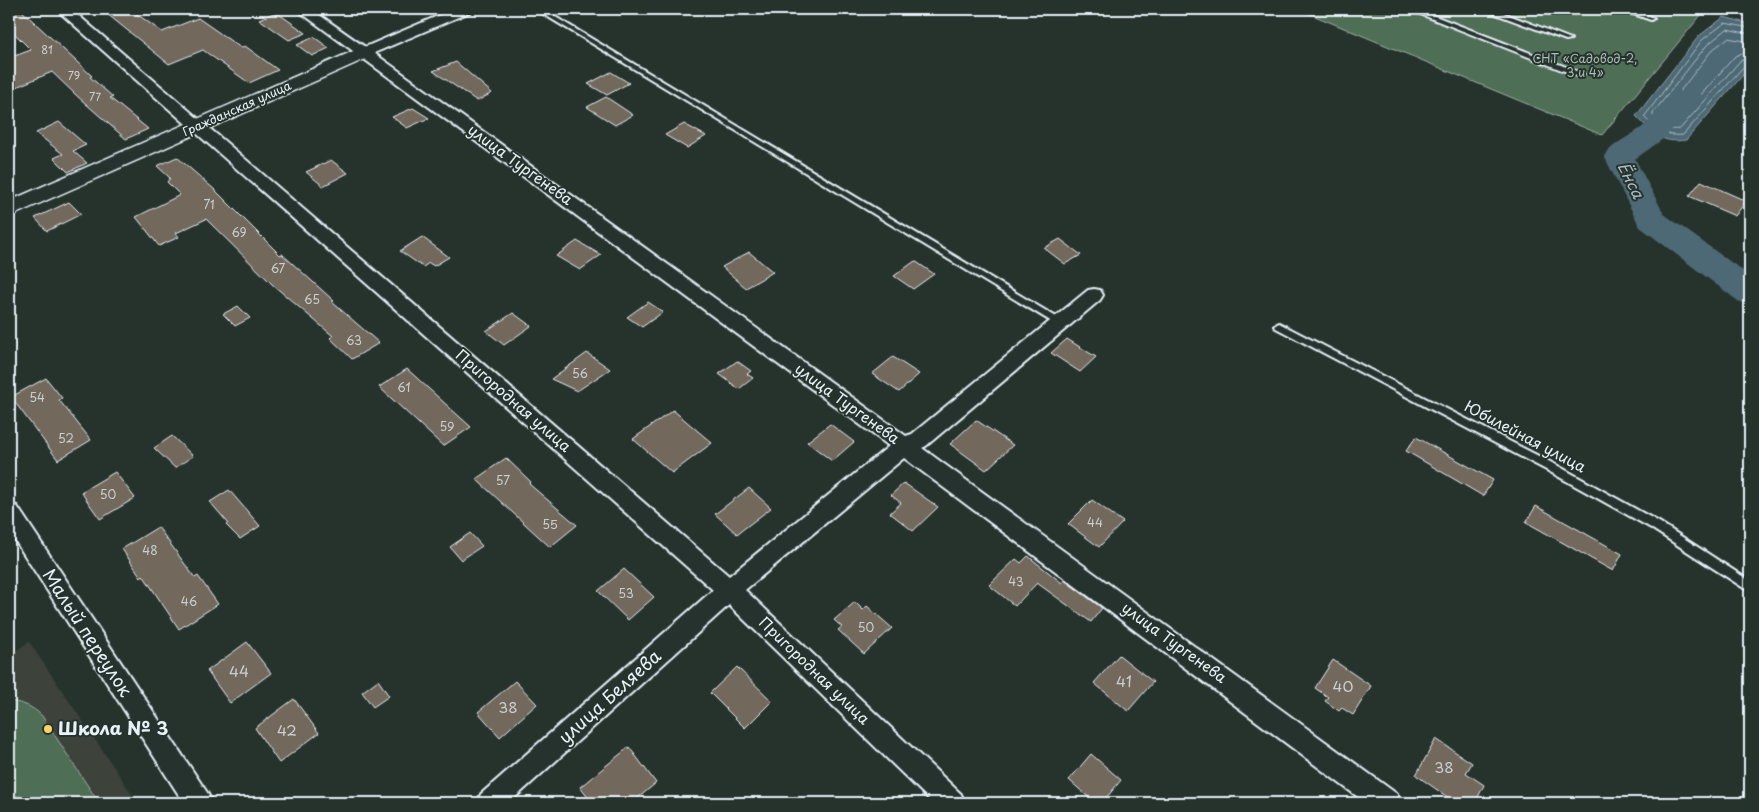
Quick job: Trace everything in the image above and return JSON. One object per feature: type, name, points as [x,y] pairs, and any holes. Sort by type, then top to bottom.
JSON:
[{"type":"street","name":"Пригородная улица","points":[[63,9],[199,125],[729,590],[952,803]]},
{"type":"street","name":"улица Тургенева","points":[[303,9],[365,52],[904,446],[1388,803]]},
{"type":"street","name":"Гражданская улица","points":[[9,210],[465,9]]},
{"type":"street","name":"улица Беляева","points":[[501,800],[729,590],[904,446],[919,440],[1094,295]]},
{"type":"street","name":"Малый переулок","points":[[9,513],[199,803]]},
{"type":"lane","points":[[538,9],[1060,323]]},
{"type":"lane","points":[[1412,9],[1580,74]]},
{"type":"lane","points":[[1487,9],[1568,39]]},
{"type":"lane","points":[[1624,9],[1652,18]]},
{"type":"lane","name":"Юбилейная улица","points":[[1280,326],[1556,470],[1655,525],[1750,586]]},
{"type":"shaded area","name":"Школа № 3","points":[[29,642],[138,803],[9,803],[9,655]]},
{"type":"green space","name":"СНТ «Садовод-2, 3 и 4»","points":[[1298,9],[1706,9],[1602,135]]},
{"type":"green space","points":[[9,701],[27,706],[42,716],[99,803],[9,803]]},
{"type":"water","points":[[1724,17],[1750,24],[1750,67],[1686,140],[1663,139],[1636,116],[1699,36]]},
{"type":"building","points":[[9,9],[20,9],[113,97],[110,98],[148,129],[126,139],[52,72],[9,90],[9,58],[31,50],[9,28]]},
{"type":"building","points":[[101,9],[130,9],[162,32],[198,18],[241,48],[245,46],[278,70],[249,83],[203,50],[169,64]]},
{"type":"building","points":[[276,12],[306,33],[289,40],[259,19]]},
{"type":"building","points":[[314,37],[329,48],[312,56],[297,45]]},
{"type":"building","points":[[456,62],[492,93],[477,101],[433,71]]},
{"type":"building","points":[[611,72],[629,83],[607,95],[588,84]]},
{"type":"building","points":[[606,97],[633,115],[615,125],[587,107]]},
{"type":"building","points":[[413,108],[429,118],[407,128],[392,117]]},
{"type":"building","points":[[59,122],[86,145],[73,151],[87,163],[68,172],[54,158],[63,154],[36,133]]},
{"type":"building","points":[[684,124],[706,136],[687,148],[665,135]]},
{"type":"building","points":[[177,157],[215,190],[280,255],[282,254],[334,301],[332,302],[379,343],[352,359],[330,338],[333,336],[273,285],[206,219],[176,233],[179,237],[159,246],[136,217],[180,195],[167,182],[170,178],[157,166]]},
{"type":"building","points":[[331,160],[348,173],[323,186],[306,172]]},
{"type":"building","points":[[1701,181],[1746,201],[1735,216],[1689,196]]},
{"type":"building","points":[[69,202],[81,214],[47,231],[35,218]]},
{"type":"building","points":[[422,237],[449,257],[434,266],[429,263],[423,267],[400,251]]},
{"type":"building","points":[[1060,239],[1081,255],[1065,264],[1044,248]]},
{"type":"building","points":[[577,241],[601,255],[580,270],[556,256]]},
{"type":"building","points":[[749,252],[773,272],[746,288],[722,267]]},
{"type":"building","points":[[915,261],[934,274],[913,289],[894,276]]},
{"type":"building","points":[[648,302],[663,312],[642,327],[627,317]]},
{"type":"building","points":[[238,306],[250,318],[235,326],[223,314]]},
{"type":"building","points":[[513,313],[531,326],[504,345],[486,331]]},
{"type":"building","points":[[1067,339],[1096,357],[1080,372],[1051,353]]},
{"type":"building","points":[[587,353],[610,369],[577,391],[551,379]]},
{"type":"building","points":[[893,357],[919,374],[899,392],[872,374]]},
{"type":"building","points":[[737,361],[751,371],[747,374],[753,378],[739,389],[719,374]]},
{"type":"building","points":[[407,369],[471,427],[443,446],[379,387]]},
{"type":"building","points":[[46,378],[62,398],[59,400],[91,440],[58,460],[11,397]]},
{"type":"building","points":[[673,410],[712,443],[672,473],[633,439]]},
{"type":"building","points":[[976,420],[1013,445],[986,470],[950,444]]},
{"type":"building","points":[[830,424],[854,442],[832,461],[807,442]]},
{"type":"building","points":[[172,436],[193,456],[175,468],[154,448]]},
{"type":"building","points":[[1416,437],[1493,480],[1483,496],[1406,451]]},
{"type":"building","points":[[506,458],[531,482],[529,484],[577,525],[550,547],[476,479]]},
{"type":"building","points":[[115,472],[135,498],[100,519],[81,492]]},
{"type":"building","points":[[904,483],[938,507],[913,531],[890,513],[901,503],[891,495]]},
{"type":"building","points":[[749,488],[771,508],[737,534],[715,514]]},
{"type":"building","points":[[229,490],[260,526],[240,539],[226,525],[228,523],[210,502]]},
{"type":"building","points":[[1092,500],[1123,522],[1099,547],[1068,524]]},
{"type":"building","points":[[1536,506],[1622,554],[1613,571],[1526,522]]},
{"type":"building","points":[[158,527],[195,578],[198,576],[218,604],[179,629],[143,575],[141,577],[122,549]]},
{"type":"building","points":[[470,533],[482,546],[461,560],[450,547]]},
{"type":"building","points":[[1028,556],[1062,583],[1064,580],[1102,608],[1091,622],[1037,583],[1015,606],[989,585],[1016,559],[1021,563]]},
{"type":"building","points":[[624,569],[654,597],[628,620],[598,591]]},
{"type":"building","points":[[855,602],[863,610],[867,606],[892,628],[864,654],[838,630],[842,627],[834,620]]},
{"type":"building","points":[[247,642],[271,673],[230,703],[207,671]]},
{"type":"building","points":[[1119,655],[1153,682],[1128,711],[1094,683]]},
{"type":"building","points":[[1333,660],[1371,686],[1353,715],[1342,708],[1339,711],[1325,701],[1328,697],[1315,688]]},
{"type":"building","points":[[737,667],[772,701],[745,728],[710,693]]},
{"type":"building","points":[[378,680],[389,696],[373,707],[362,692]]},
{"type":"building","points":[[515,681],[537,704],[500,737],[478,712]]},
{"type":"building","points":[[294,699],[319,733],[279,763],[255,728]]},
{"type":"building","points":[[1436,739],[1472,763],[1466,773],[1484,785],[1475,803],[1456,803],[1416,775]]},
{"type":"building","points":[[629,747],[656,783],[632,803],[592,803],[580,787]]},
{"type":"building","points":[[1091,754],[1121,780],[1102,803],[1095,803],[1069,780]]},
{"type":"waterway","name":"Ёнса","points":[[1688,96],[1653,133],[1619,156],[1651,220],[1750,293]]},
{"type":"place","name":"Школа № 3","points":[[48,729]]}]
